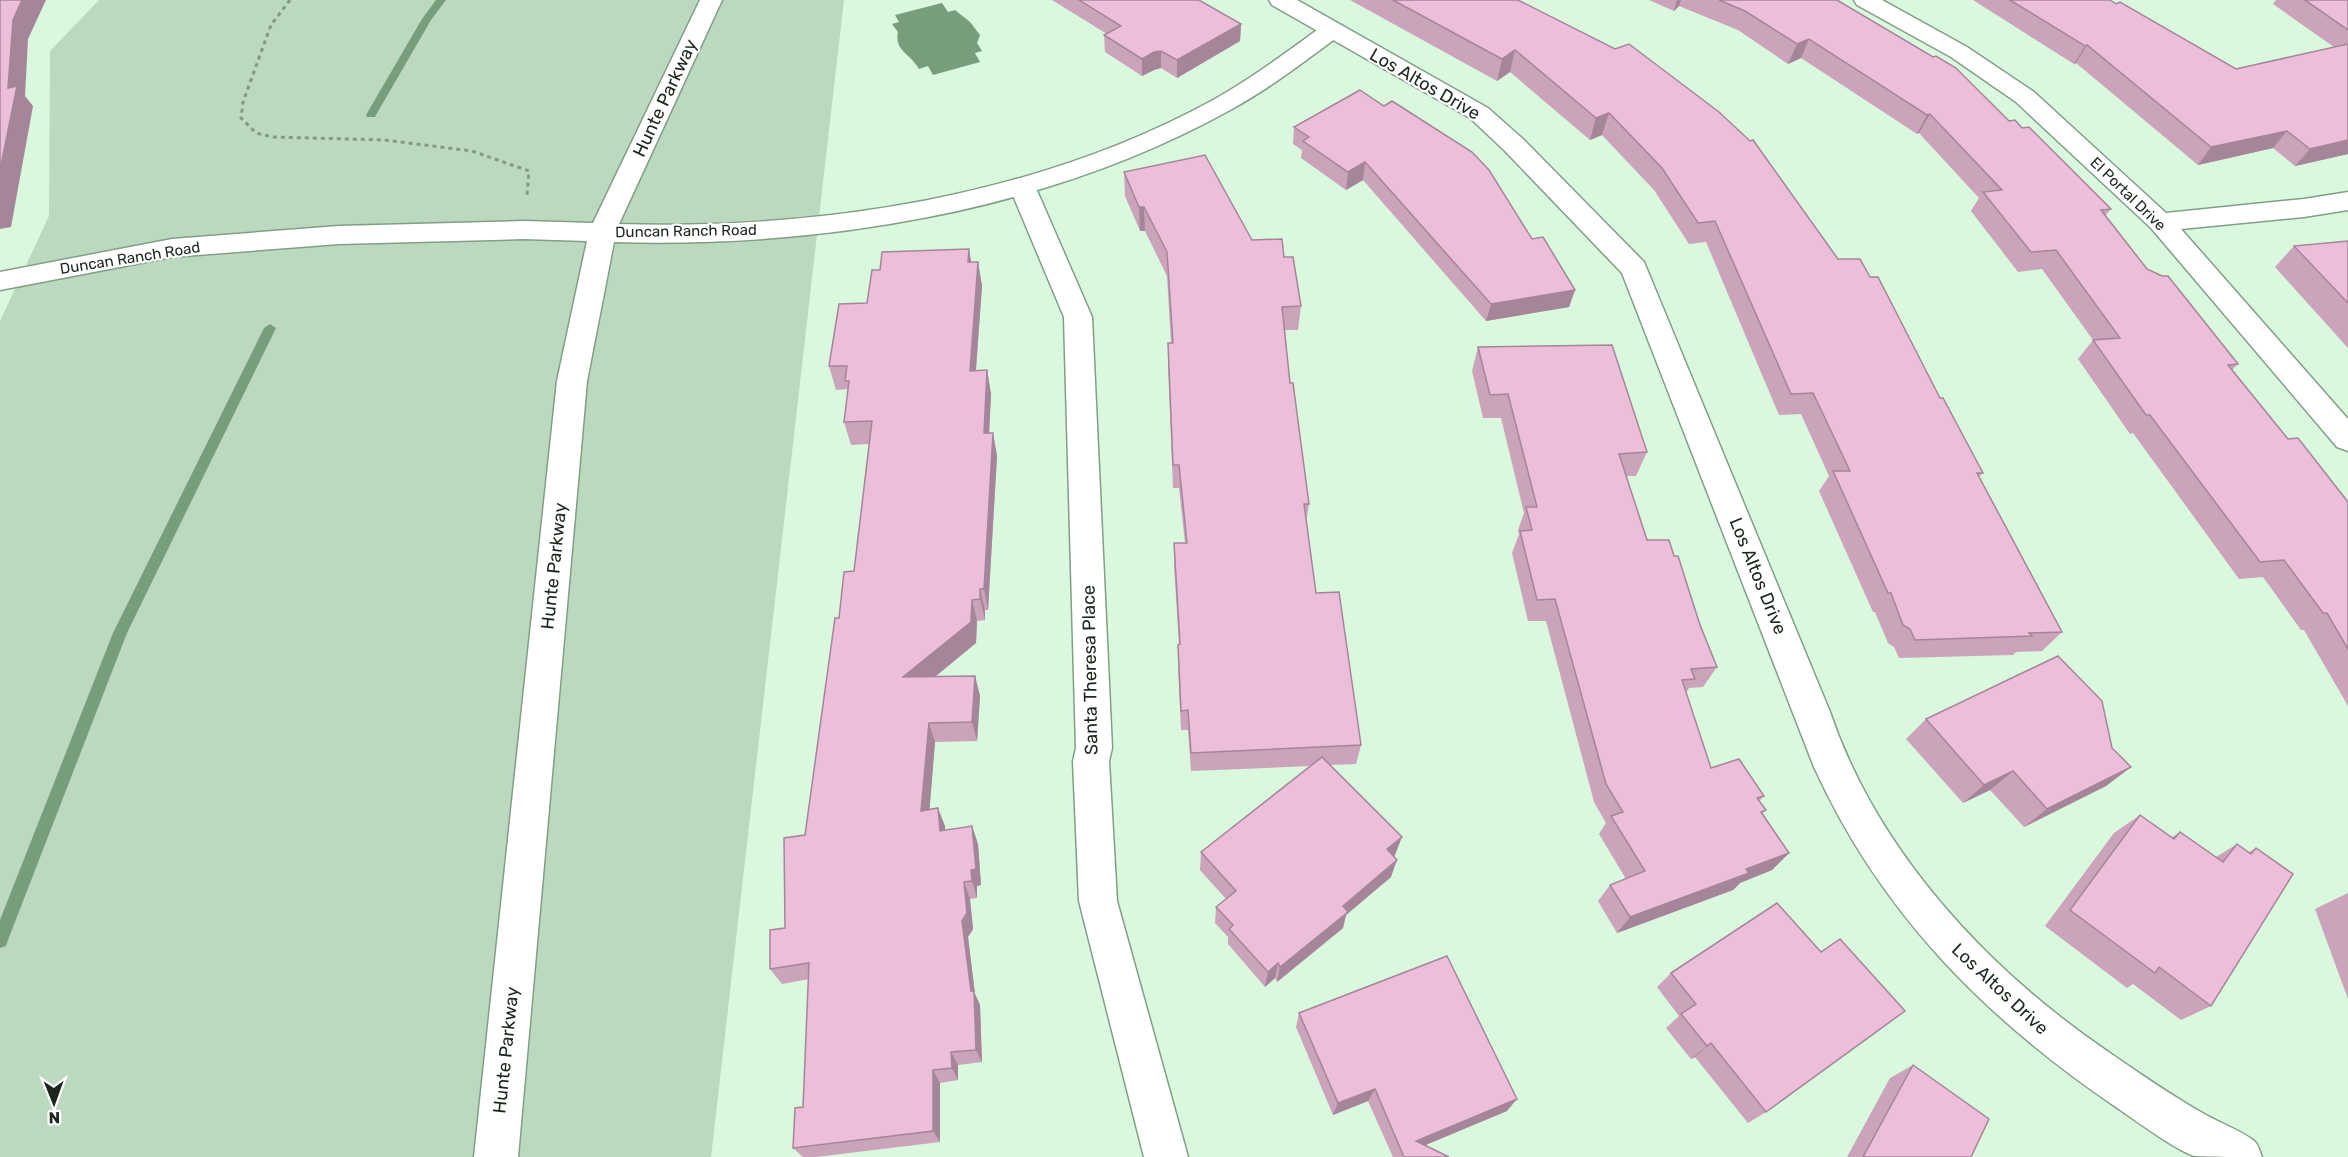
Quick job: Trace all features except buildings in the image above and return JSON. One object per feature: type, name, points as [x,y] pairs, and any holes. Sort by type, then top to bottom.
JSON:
[{"type":"street","name":"Hunte Parkway","points":[[496,1157],[572,381],[602,232],[711,0]]},
{"type":"street","name":"Los Altos Drive","points":[[1280,0],[1479,113],[1531,162],[1634,269],[1812,712],[1831,765],[1860,820],[1884,858],[1942,934],[1996,990],[2059,1044],[2204,1140],[2240,1157]]},
{"type":"street","name":"El Portal Drive","points":[[1865,0],[1959,52],[2025,97],[2160,222],[2348,439]]},
{"type":"street","name":"Duncan Ranch Road","points":[[0,281],[172,248],[339,235],[524,230],[683,234],[785,229],[906,213],[1022,186],[1078,168],[1177,128],[1261,82],[1332,30]]},
{"type":"street","name":"Santa Theresa Place","points":[[1022,186],[1078,317],[1094,737],[1091,760],[1098,901],[1166,1157]]},
{"type":"street","points":[[2160,222],[2304,208],[2348,201]]},
{"type":"path","points":[[290,0],[271,25],[243,102],[241,118],[256,133],[273,137],[384,140],[472,151],[529,171],[524,230]]},
{"type":"shaded area","points":[[99,0],[844,0],[711,1157],[0,1157],[0,321],[49,216],[50,51]]},
{"type":"shaded area","points":[[942,3],[948,12],[955,10],[970,22],[980,35],[977,43],[982,51],[975,53],[980,62],[933,75],[928,66],[919,69],[901,48],[898,44],[898,32],[892,24],[899,22],[895,15]]},
{"type":"waterway","points":[[371,115],[427,19],[441,0]]},
{"type":"waterway","points":[[0,940],[120,633],[270,328]]}]
